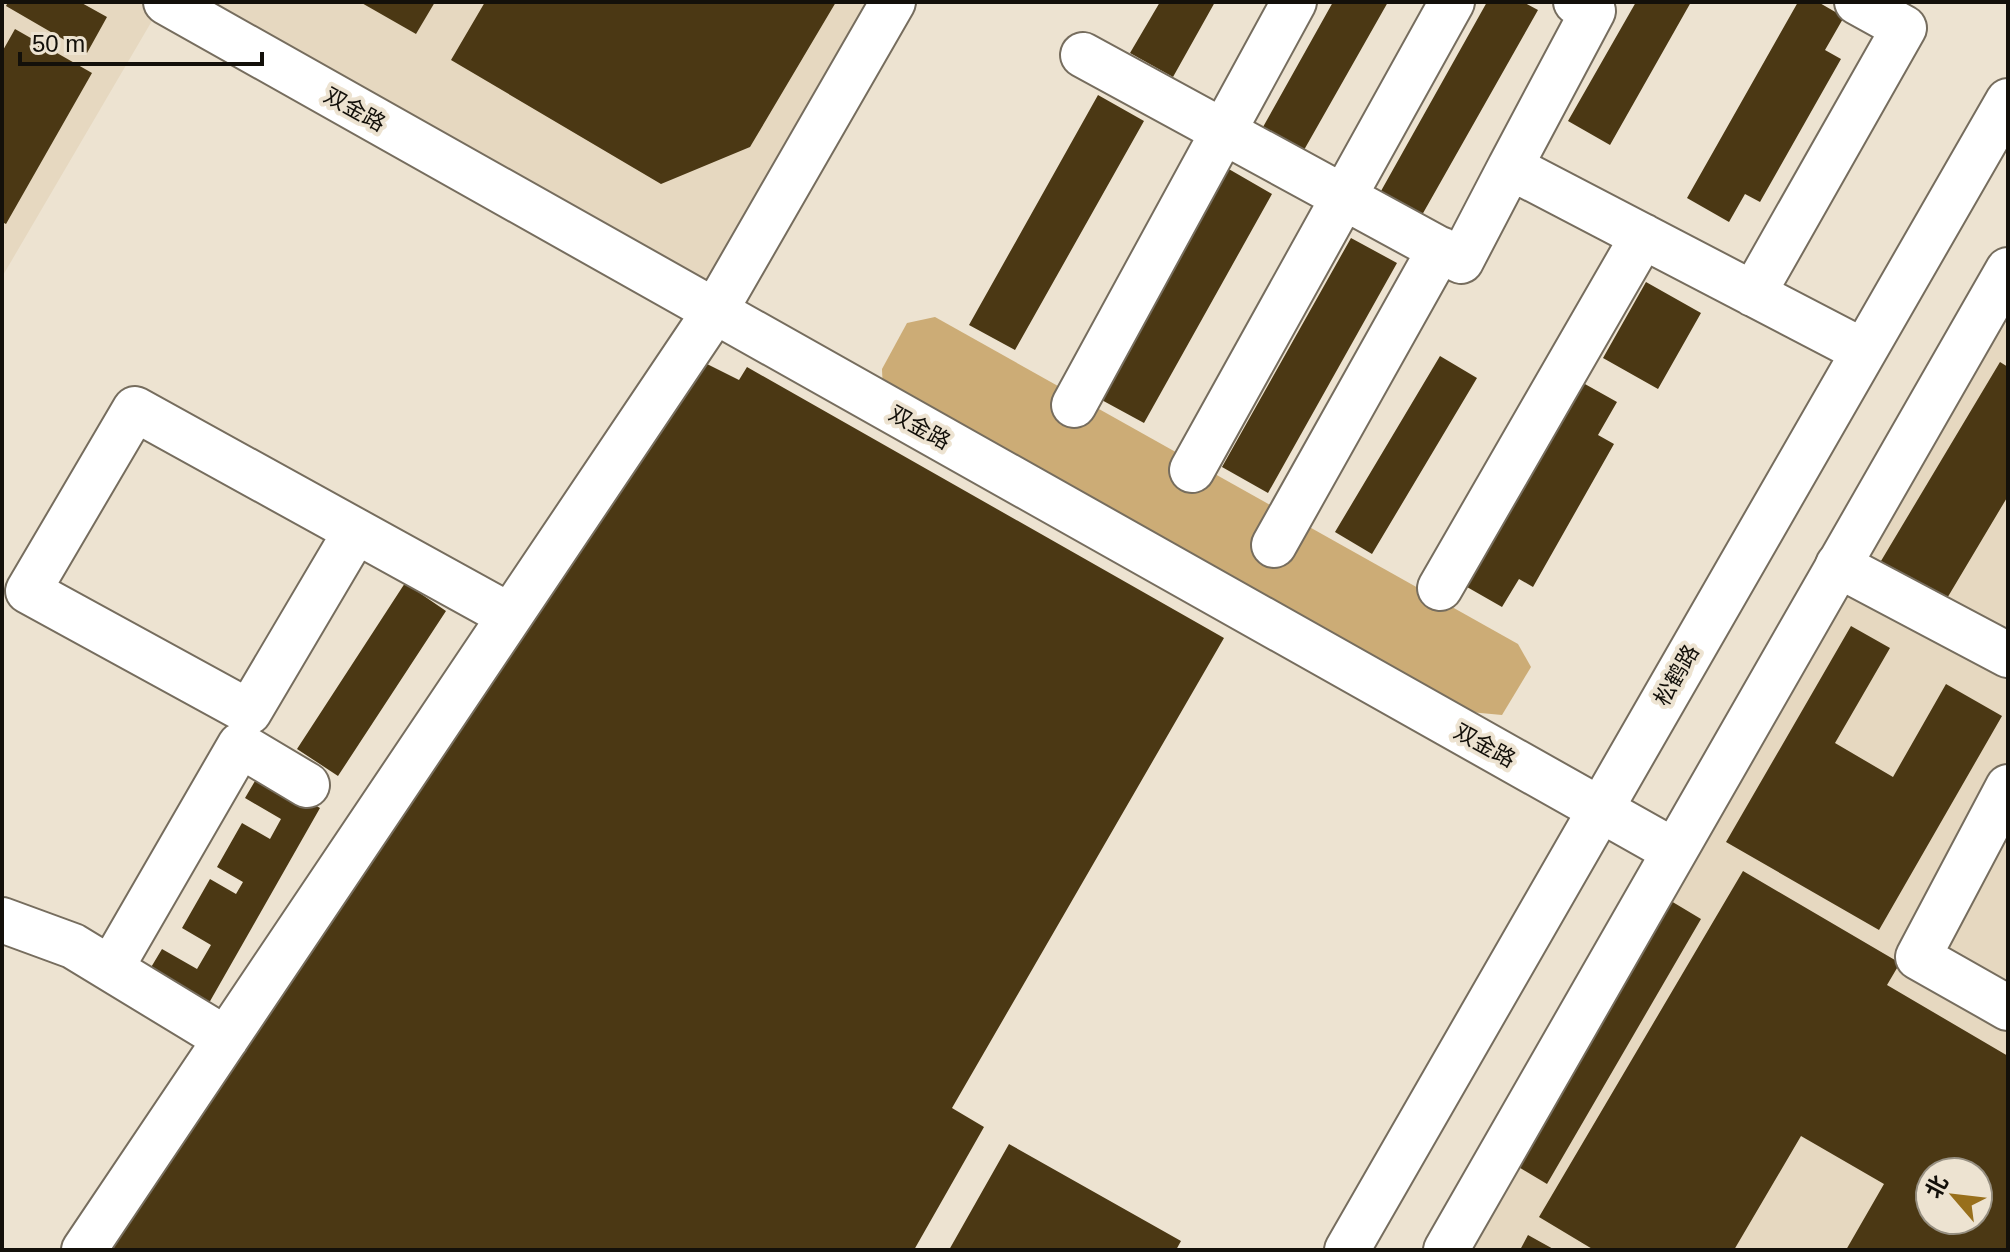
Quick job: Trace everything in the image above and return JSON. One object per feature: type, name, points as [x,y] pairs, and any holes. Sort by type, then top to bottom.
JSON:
[{"type":"street","name":"双金路","points":[[166,2],[1674,851]]},
{"type":"street","points":[[84,1250],[715,311],[893,2]]},
{"type":"street","points":[[1074,405],[1294,2]]},
{"type":"street","points":[[1192,470],[1452,2]]},
{"type":"street","points":[[1753,294],[1911,15],[1857,2]]},
{"type":"street","points":[[1083,55],[1461,261],[1589,5]]},
{"type":"street","name":"松鹤路","points":[[1347,1250],[2008,101]]},
{"type":"street","points":[[1510,167],[1863,351]]},
{"type":"street","points":[[1440,588],[1643,236]]},
{"type":"street","points":[[1274,545],[1440,249]]},
{"type":"street","points":[[1446,1250],[1838,565],[2003,293]]},
{"type":"street","points":[[356,531],[249,712],[28,591],[135,409],[510,616]]},
{"type":"street","points":[[1838,565],[2008,655]]},
{"type":"street","points":[[111,968],[240,745],[307,785]]},
{"type":"street","points":[[2008,787],[1918,957],[2008,1008]]},
{"type":"street","points":[[2,920],[73,946],[226,1039]]},
{"type":"shaded area","points":[[2,2],[163,2],[2,277]]},
{"type":"shaded area","points":[[166,2],[893,2],[715,311]]},
{"type":"shaded area","points":[[2008,270],[2008,1250],[1446,1250]]},
{"type":"shaded area","points":[[935,317],[1518,644],[1531,667],[1502,715],[1470,712],[883,392],[882,369],[907,323]]},
{"type":"building","points":[[8,2],[80,2],[107,17],[87,53],[6,6]]},
{"type":"building","points":[[360,2],[435,2],[416,34]]},
{"type":"building","points":[[485,2],[836,2],[750,147],[661,184],[451,60]]},
{"type":"building","points":[[1160,2],[1215,2],[1173,77],[1130,53]]},
{"type":"building","points":[[1333,2],[1388,2],[1304,150],[1263,127]]},
{"type":"building","points":[[1487,2],[1523,2],[1538,10],[1422,215],[1381,191]]},
{"type":"building","points":[[1636,2],[1691,2],[1610,145],[1568,121]]},
{"type":"building","points":[[1798,2],[1818,2],[1844,17],[1825,50],[1841,59],[1760,202],[1745,194],[1729,222],[1687,198]]},
{"type":"building","points":[[15,29],[92,73],[6,224],[2,222],[2,52]]},
{"type":"building","points":[[1098,95],[1144,121],[1015,350],[969,325]]},
{"type":"building","points":[[1227,168],[1272,194],[1144,423],[1098,398]]},
{"type":"building","points":[[1351,238],[1397,263],[1268,493],[1222,467]]},
{"type":"building","points":[[1646,282],[1701,313],[1658,389],[1603,358]]},
{"type":"building","points":[[1440,356],[1477,378],[1372,554],[1335,532]]},
{"type":"building","points":[[697,359],[739,380],[747,367],[1224,638],[952,1108],[984,1127],[914,1250],[95,1250]]},
{"type":"building","points":[[2000,362],[2008,367],[2008,496],[1946,600],[1881,561]]},
{"type":"building","points":[[1576,379],[1617,402],[1598,435],[1614,444],[1533,587],[1519,579],[1502,607],[1460,583]]},
{"type":"building","points":[[405,583],[446,611],[338,776],[297,749]]},
{"type":"building","points":[[1851,626],[1890,648],[1835,743],[1893,777],[1946,684],[2002,716],[1879,930],[1726,842]]},
{"type":"building","points":[[259,774],[320,808],[209,1003],[150,969],[162,949],[197,969],[211,945],[182,928],[210,879],[236,894],[243,882],[217,867],[242,823],[270,839],[281,819],[245,798]]},
{"type":"building","points":[[1743,871],[1900,963],[1887,985],[2008,1056],[2008,1250],[1846,1250],[1884,1184],[1801,1136],[1734,1250],[1594,1250],[1539,1217]]},
{"type":"building","points":[[1666,898],[1701,919],[1547,1184],[1512,1163]]},
{"type":"building","points":[[1009,1144],[1181,1241],[1176,1250],[949,1250]]},
{"type":"building","points":[[1528,1235],[1555,1250],[1520,1250]]}]
